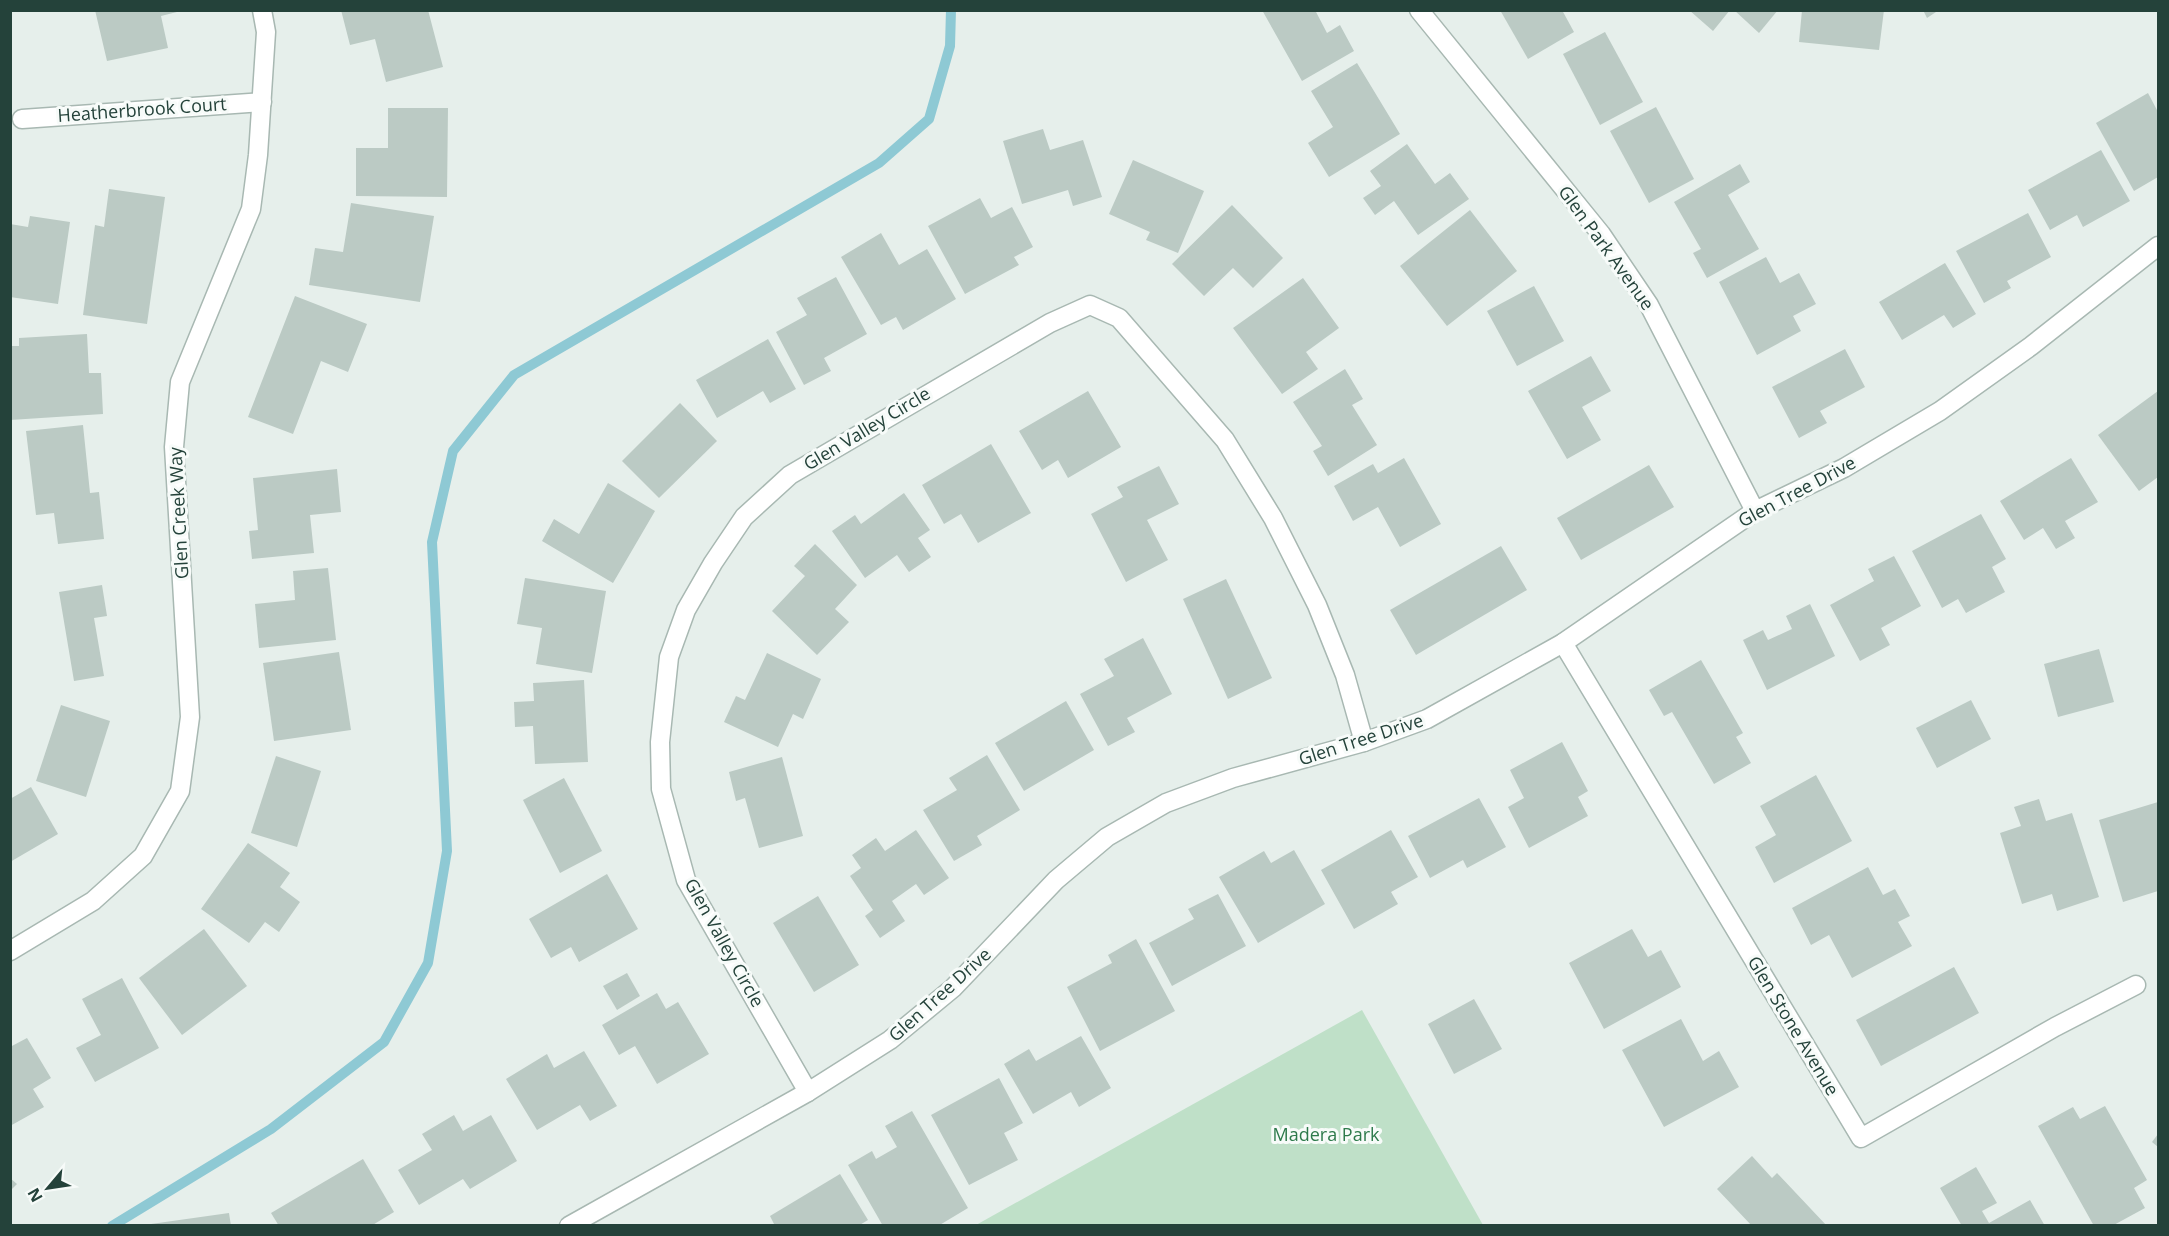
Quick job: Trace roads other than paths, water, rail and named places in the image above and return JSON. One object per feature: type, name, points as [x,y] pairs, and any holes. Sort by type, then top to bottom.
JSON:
[{"type":"street","name":"Glen Creek Way","points":[[10,951],[93,901],[143,856],[180,791],[190,717],[174,447],[180,382],[251,209],[262,102],[266,32],[262,10]]},
{"type":"street","name":"Glen Park Avenue","points":[[1419,10],[1601,234],[1649,305],[1755,512]]},
{"type":"street","name":"Heatherbrook Court","points":[[22,119],[262,102]]},
{"type":"street","name":"Glen Tree Drive","points":[[569,1226],[808,1092],[890,1040],[953,988],[1056,880],[1107,837],[1177,799],[1233,778],[1364,742],[1427,719],[1563,644],[1755,512],[1844,468],[1940,411],[2031,346],[2158,246]]},
{"type":"street","name":"Glen Valley Circle","points":[[808,1092],[686,880],[661,789],[660,742],[669,657],[686,610],[744,517],[790,475],[1050,323],[1090,305],[1119,318],[1225,440],[1274,518],[1317,604],[1345,675],[1364,742]]},
{"type":"street","name":"Glen Stone Avenue","points":[[1563,644],[1861,1138],[2055,1027],[2136,984]]},
{"type":"waterway","points":[[112,1226],[271,1129],[384,1042],[428,963],[447,851],[432,542],[453,451],[514,375],[879,163],[929,119],[950,46],[951,10]]},
{"type":"park label","name":"Madera Park","points":[[1326,1135]]}]
